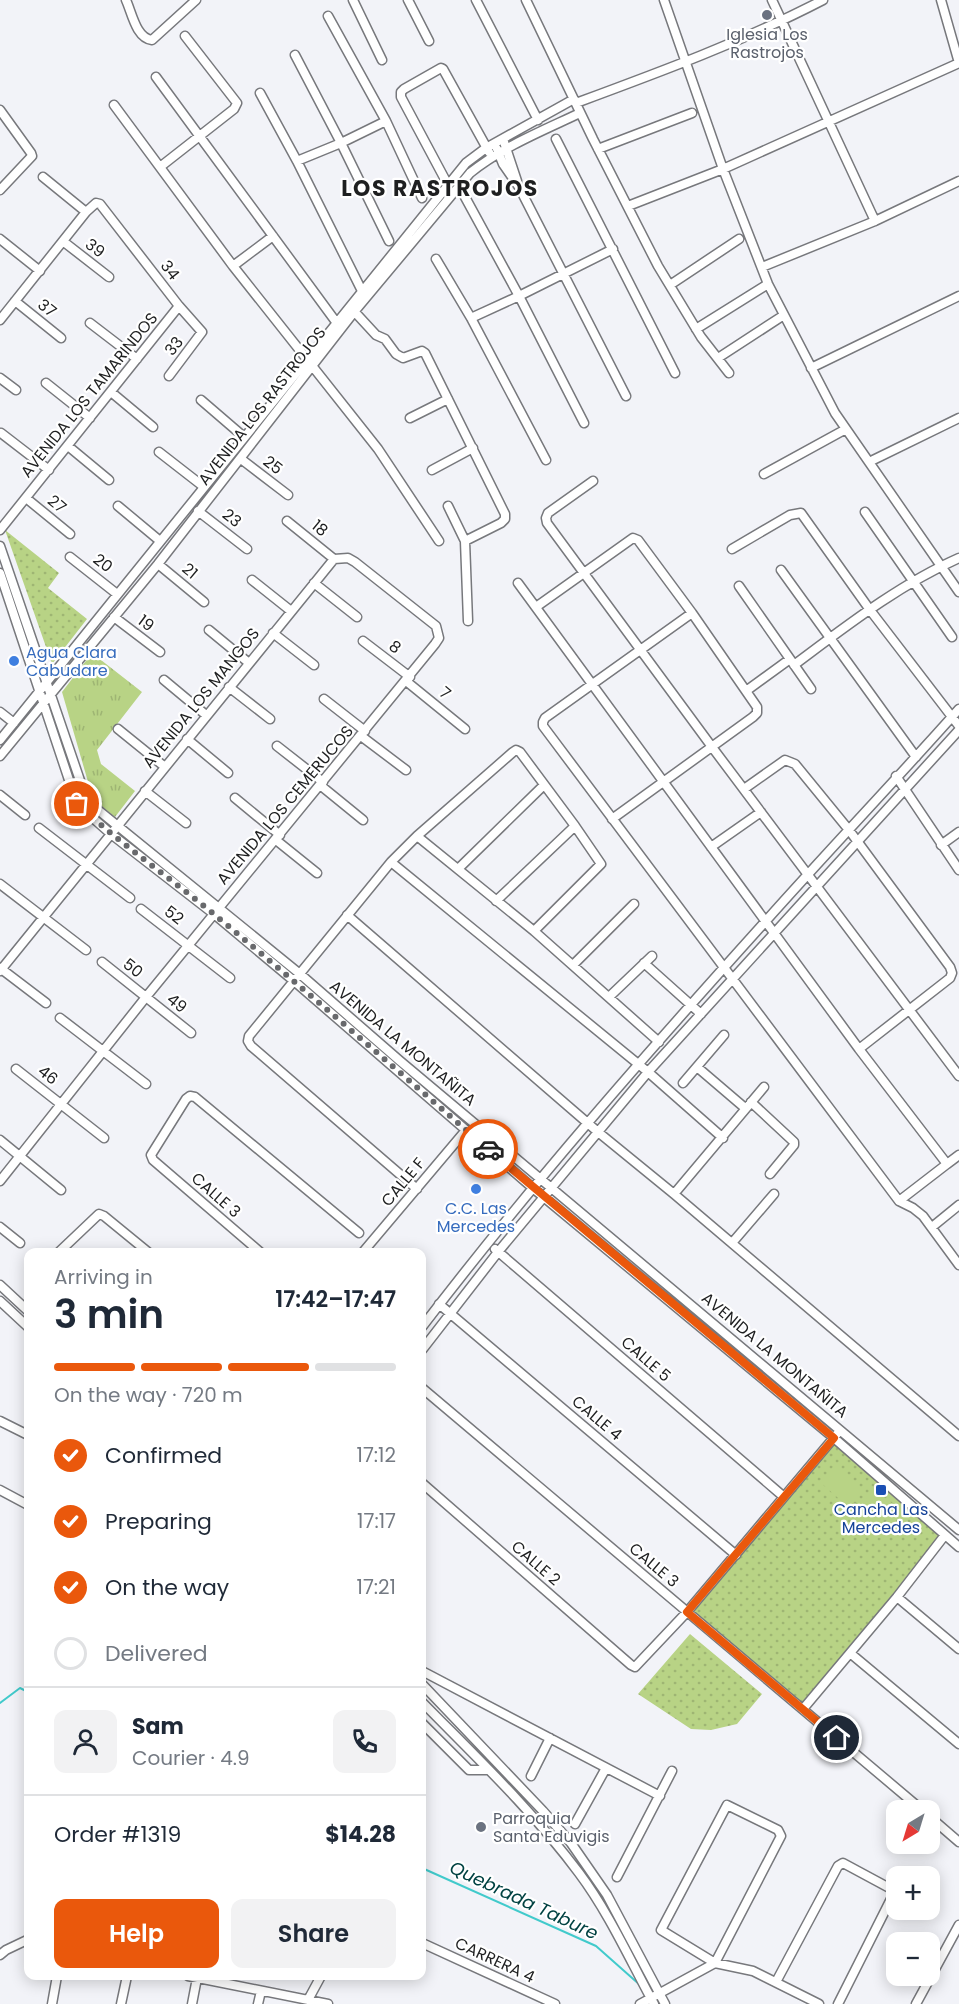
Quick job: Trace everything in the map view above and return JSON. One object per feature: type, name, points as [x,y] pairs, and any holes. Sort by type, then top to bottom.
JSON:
[{"type":"street","points":[[126,0],[140,34],[152,40],[196,0]]},
{"type":"street","points":[[353,0],[382,60]]},
{"type":"street","points":[[408,0],[429,41]]},
{"type":"street","points":[[476,0],[538,120]]},
{"type":"street","points":[[526,0],[642,234],[696,329],[729,373]]},
{"type":"street","points":[[664,0],[723,169],[768,284],[835,413],[959,592]]},
{"type":"street","points":[[772,0],[875,221]]},
{"type":"street","name":"AVENIDA LOS RASTROJOS","points":[[363,295],[470,173],[499,148],[538,120],[575,101],[686,63],[783,21],[823,0]]},
{"type":"street","points":[[628,206],[723,169],[959,63],[941,0]]},
{"type":"street","points":[[328,16],[386,121],[422,198]]},
{"type":"street","points":[[160,167],[234,109],[237,103],[185,36]]},
{"type":"street","points":[[295,56],[389,241]]},
{"type":"street","points":[[448,184],[400,97],[401,92],[441,68],[486,148],[499,148],[503,164],[519,187],[626,396]]},
{"type":"street","points":[[156,77],[339,325]]},
{"type":"street","points":[[260,93],[297,161],[363,295]]},
{"type":"street","points":[[114,105],[233,266],[378,449],[439,542]]},
{"type":"street","points":[[0,110],[32,156],[0,190]]},
{"type":"street","name":"AVENIDA LOS RASTROJOS","points":[[499,148],[580,112]]},
{"type":"street","points":[[598,149],[692,112]]},
{"type":"street","points":[[297,161],[386,121]]},
{"type":"street","points":[[556,139],[675,373]]},
{"type":"street","name":"AVENIDA LOS RASTROJOS","points":[[0,756],[241,459],[310,362],[448,184],[466,163],[486,148]]},
{"type":"street","points":[[0,320],[86,213],[43,177]]},
{"type":"street","points":[[762,267],[875,221],[959,181]]},
{"type":"street","points":[[465,197],[584,423]]},
{"type":"street","name":"34","points":[[86,213],[96,203],[100,204],[179,306]]},
{"type":"street","points":[[233,266],[273,236]]},
{"type":"street","points":[[670,285],[739,239]]},
{"type":"street","points":[[0,240],[40,271]]},
{"type":"street","name":"39","points":[[64,242],[109,277]]},
{"type":"street","points":[[471,318],[613,249]]},
{"type":"street","points":[[436,259],[471,318],[546,460]]},
{"type":"street","points":[[696,329],[768,284]]},
{"type":"street","points":[[811,368],[959,296]]},
{"type":"street","name":"37","points":[[15,301],[61,338]]},
{"type":"street","name":"AVENIDA LOS TAMARINDOS","points":[[0,530],[179,306]]},
{"type":"street","name":"33","points":[[170,376],[202,332],[179,306]]},
{"type":"street","points":[[352,309],[376,335],[385,339],[399,357],[403,358],[418,352],[425,353],[473,448],[505,514],[505,519],[465,541]]},
{"type":"street","points":[[718,358],[784,315]]},
{"type":"street","points":[[90,323],[137,359]]},
{"type":"street","name":"AVENIDA LOS RASTROJOS","points":[[0,740],[244,437],[310,362]]},
{"type":"street","points":[[0,378],[16,390]]},
{"type":"street","points":[[46,383],[90,418]]},
{"type":"street","points":[[111,392],[153,427]]},
{"type":"street","points":[[410,418],[448,399]]},
{"type":"street","points":[[201,400],[244,437]]},
{"type":"street","points":[[869,462],[959,418]]},
{"type":"street","points":[[764,474],[846,429]]},
{"type":"street","points":[[1,433],[49,470]]},
{"type":"street","points":[[68,446],[109,480]]},
{"type":"street","points":[[432,470],[473,448]]},
{"type":"street","points":[[159,452],[204,487]]},
{"type":"street","name":"25","points":[[241,459],[288,495]]},
{"type":"street","points":[[593,480],[548,513],[547,523],[959,1076]]},
{"type":"street","name":"27","points":[[26,498],[70,534]]},
{"type":"street","points":[[118,506],[160,541]]},
{"type":"street","points":[[448,506],[465,541],[468,621]]},
{"type":"street","name":"23","points":[[198,511],[247,549]]},
{"type":"street","points":[[865,512],[952,637]]},
{"type":"street","points":[[426,1345],[498,1252],[648,1072],[906,790],[959,728],[870,610],[801,513],[790,515],[732,549]]},
{"type":"street","name":"18","points":[[287,521],[334,559]]},
{"type":"street","points":[[536,607],[633,538],[638,540],[757,707],[757,713],[612,819]]},
{"type":"street","name":"AVENIDA LA MONTAÑITA","points":[[0,546],[85,797],[114,830]]},
{"type":"street","name":"20","points":[[70,557],[117,594]]},
{"type":"street","name":"AVENIDA LOS CEMERUCOS","points":[[0,1181],[146,997],[408,679],[439,638],[436,626],[355,562],[348,558],[334,559]]},
{"type":"street","points":[[746,691],[940,566],[959,558]]},
{"type":"street","name":"AVENIDA LOS MANGOS","points":[[0,970],[334,559]]},
{"type":"street","name":"21","points":[[158,564],[204,602]]},
{"type":"street","points":[[781,570],[915,756]]},
{"type":"street","name":"AVENIDA LA MONTAÑITA","points":[[0,573],[75,800],[216,911],[842,1430],[959,1530]]},
{"type":"street","points":[[252,580],[291,611]]},
{"type":"street","points":[[314,583],[357,617]]},
{"type":"street","points":[[518,584],[774,934],[946,1164]]},
{"type":"street","points":[[739,586],[811,689]]},
{"type":"street","points":[[692,613],[591,685],[543,722],[543,726],[899,1201],[918,1211],[959,1265]]},
{"type":"street","name":"19","points":[[114,617],[160,652]]},
{"type":"street","points":[[209,630],[249,663]]},
{"type":"street","points":[[273,633],[314,665]]},
{"type":"street","name":"8","points":[[363,641],[408,679]]},
{"type":"street","name":"7","points":[[408,679],[465,729]]},
{"type":"street","points":[[164,680],[206,716]]},
{"type":"street","points":[[229,687],[270,719]]},
{"type":"street","points":[[324,699],[406,770]]},
{"type":"street","points":[[426,1322],[541,1180],[691,1005],[959,709]]},
{"type":"street","points":[[0,712],[14,723]]},
{"type":"street","points":[[118,729],[165,767]]},
{"type":"street","points":[[187,739],[228,772]]},
{"type":"street","points":[[277,746],[363,819]]},
{"type":"street","points":[[417,1189],[251,1046],[248,1041],[249,1036],[391,862],[417,836],[516,750],[520,752],[600,861],[600,866],[534,931]]},
{"type":"street","points":[[744,789],[785,760],[795,764],[849,830],[950,967],[952,973],[950,978],[859,1048]]},
{"type":"street","points":[[896,776],[959,870]]},
{"type":"street","points":[[458,869],[544,785]]},
{"type":"street","points":[[144,791],[186,823]]},
{"type":"street","points":[[0,795],[25,815]]},
{"type":"street","points":[[235,798],[317,873]]},
{"type":"street","points":[[711,847],[761,812]]},
{"type":"street","points":[[496,900],[575,825]]},
{"type":"street","points":[[39,828],[130,898]]},
{"type":"street","points":[[941,845],[959,832]]},
{"type":"street","points":[[417,836],[534,931],[659,1042]]},
{"type":"street","points":[[391,862],[648,1072],[723,1138]]},
{"type":"street","points":[[0,884],[86,950]]},
{"type":"street","points":[[573,965],[634,904]]},
{"type":"street","name":"52","points":[[141,909],[230,978]]},
{"type":"street","points":[[347,915],[598,1132],[732,1242],[959,1436]]},
{"type":"street","points":[[609,997],[652,956]]},
{"type":"street","name":"50","points":[[102,962],[146,997]]},
{"type":"street","points":[[644,963],[702,1014]]},
{"type":"street","points":[[0,970],[46,1003]]},
{"type":"street","name":"AVENIDA LA MONTAÑITA","points":[[297,978],[534,1189],[834,1438],[959,1547]]},
{"type":"street","name":"49","points":[[146,997],[190,1033]]},
{"type":"street","points":[[60,1018],[146,1084]]},
{"type":"street","points":[[683,1083],[724,1035]]},
{"type":"street","points":[[697,1067],[794,1142],[770,1174]]},
{"type":"street","name":"46","points":[[16,1069],[104,1138]]},
{"type":"street","points":[[674,1194],[764,1087]]},
{"type":"street","name":"CALLE 3","points":[[255,1248],[153,1160],[151,1155],[158,1142],[190,1096],[195,1096],[359,1233]]},
{"type":"street","name":"CALLE F","points":[[366,1248],[466,1130]]},
{"type":"street","points":[[0,1140],[61,1190]]},
{"type":"street","points":[[899,1201],[959,1155]]},
{"type":"street","points":[[732,1242],[774,1194]]},
{"type":"street","points":[[932,1227],[959,1206]]},
{"type":"street","points":[[63,1248],[99,1214],[143,1248]]},
{"type":"street","points":[[0,1227],[20,1243]]},
{"type":"street","name":"CALLE 5","points":[[489,1244],[784,1497]]},
{"type":"street","points":[[0,1285],[24,1307]]},
{"type":"street","points":[[0,1301],[24,1323]]},
{"type":"street","name":"CALLE 4","points":[[439,1304],[736,1555]]},
{"type":"street","name":"CALLE 3","points":[[426,1391],[910,1800]]},
{"type":"street","points":[[0,1420],[24,1434]]},
{"type":"street","points":[[687,1612],[842,1430]]},
{"type":"street","name":"CALLE 2","points":[[426,1486],[635,1667],[687,1612]]},
{"type":"street","points":[[0,1490],[24,1503]]},
{"type":"street","points":[[803,1709],[897,1597],[945,1535]]},
{"type":"street","points":[[897,1597],[959,1649]]},
{"type":"street","points":[[850,1653],[959,1744]]},
{"type":"street","points":[[426,1673],[660,1796]]},
{"type":"street","points":[[426,1688],[571,1843],[607,1895],[665,2004]]},
{"type":"street","points":[[426,1712],[436,1699]]},
{"type":"street","points":[[426,1706],[535,1817],[580,1874],[602,1907],[652,2001]]},
{"type":"street","points":[[426,1727],[469,1770],[489,1770]]},
{"type":"street","points":[[531,1776],[550,1738]]},
{"type":"street","points":[[575,1824],[606,1768]]},
{"type":"street","points":[[617,1877],[672,1771]]},
{"type":"street","points":[[640,2004],[652,2001],[660,1994],[715,1963],[781,1836],[778,1830],[730,1805],[725,1806],[661,1930],[715,1963],[753,1971],[819,2004]]},
{"type":"street","points":[[940,1826],[959,1842]]},
{"type":"street","points":[[776,1982],[838,1866],[843,1863],[895,1891],[838,2004]]},
{"type":"street","points":[[915,2004],[959,1925]]},
{"type":"street","points":[[0,1955],[24,1941]]},
{"type":"street","name":"CARRERA 4","points":[[426,1945],[555,2004]]},
{"type":"street","points":[[52,2004],[56,1980]]},
{"type":"street","points":[[121,2004],[126,1980]]},
{"type":"street","points":[[192,1980],[192,2004]]},
{"type":"street","points":[[207,1980],[328,2004]]},
{"type":"street","points":[[308,2000],[319,1980]]},
{"type":"street","points":[[258,2004],[261,1991]]},
{"type":"green space","points":[[5,530],[59,573],[48,588],[87,619],[52,664]]},
{"type":"green space","points":[[92,653],[142,692],[97,750],[101,764],[135,791],[115,817],[93,799],[62,692]]},
{"type":"green space","points":[[834,1442],[941,1535],[803,1706],[691,1612]]},
{"type":"green space","points":[[834,1466],[860,1489],[846,1505],[820,1482]]},
{"type":"green space","points":[[874,1489],[894,1505],[871,1535],[850,1519]]},
{"type":"green space","points":[[690,1634],[762,1694],[737,1724],[711,1730],[691,1729],[638,1694]]},
{"type":"waterway","name":"Quebrada Tabure","points":[[0,1703],[20,1688],[24,1690]]},
{"type":"waterway","name":"Quebrada Tabure","points":[[426,1870],[596,1946],[640,1985]]},
{"type":"way so far","points":[[77,804],[294,981],[488,1149]]},
{"type":"place","name":"Iglesia Los Rastrojos","points":[[767,15]]},
{"type":"place","name":"Agua Clara Cabudare","points":[[14,661]]},
{"type":"place","name":"C.C. Las Mercedes","points":[[476,1189]]},
{"type":"place","name":"Cancha Las Mercedes","points":[[881,1490]]},
{"type":"place","name":"Parroquia Santa Eduvigis","points":[[481,1827]]},
{"type":"district","name":"LOS RASTROJOS","points":[[440,188]]},
{"type":"route","points":[[488,1149],[834,1438],[687,1612],[837,1738]]}]
